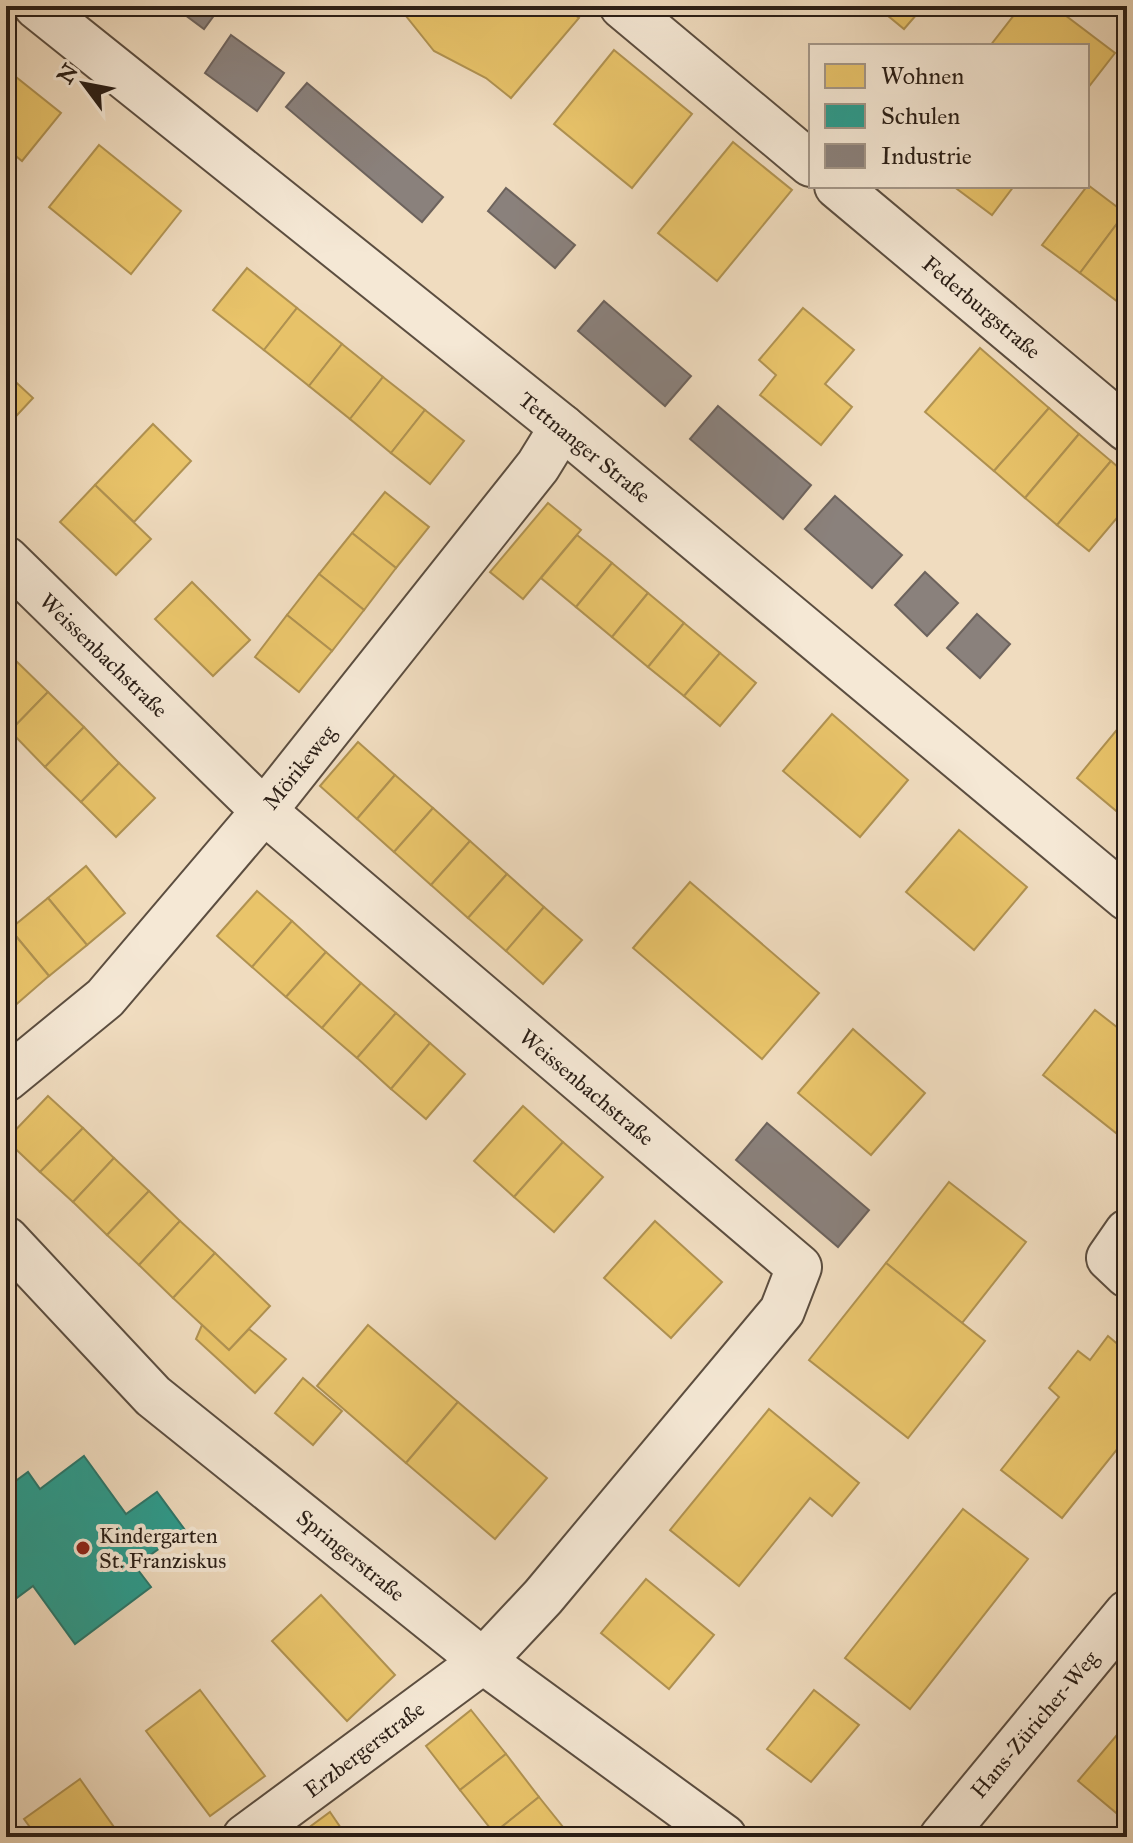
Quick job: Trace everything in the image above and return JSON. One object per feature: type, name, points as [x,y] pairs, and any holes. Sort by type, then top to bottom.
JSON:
[{"type":"street","name":"Tettnanger Straße","points":[[36,6],[562,427],[1127,898]]},
{"type":"street","points":[[622,6],[809,162]]},
{"type":"street","name":"Federburgstraße","points":[[839,188],[1127,429]]},
{"type":"street","name":"Mörikeweg","points":[[6,1079],[105,998],[264,811],[538,466],[562,427]]},
{"type":"street","name":"Weissenbachstraße","points":[[6,559],[264,811],[799,1267],[782,1311],[543,1597],[483,1661]]},
{"type":"street","points":[[1127,1232],[1109,1258],[1127,1275]]},
{"type":"street","name":"Springerstraße","points":[[6,1239],[153,1396],[483,1661],[724,1837]]},
{"type":"street","name":"Hans-Züricher-Weg","points":[[942,1837],[1127,1613]]},
{"type":"street","name":"Erzbergerstraße","points":[[245,1837],[483,1661]]},
{"type":"building: Wohnen","points":[[398,6],[564,6],[579,18],[511,98],[486,78],[434,51]]},
{"type":"building: Wohnen","points":[[876,6],[924,6],[904,29]]},
{"type":"building: Wohnen","points":[[1021,6],[1053,6],[1115,53],[1089,86],[1089,44],[992,44]]},
{"type":"building: Wohnen","points":[[614,50],[692,114],[632,188],[554,124]]},
{"type":"building: Wohnen","points":[[6,69],[61,113],[22,161],[6,148]]},
{"type":"building: Wohnen","points":[[733,142],[792,190],[717,281],[658,233]]},
{"type":"building: Wohnen","points":[[99,145],[181,211],[131,274],[49,207]]},
{"type":"building: Wohnen","points":[[1089,186],[1125,213],[1080,273],[1042,245]]},
{"type":"building: Wohnen","points":[[956,188],[1012,188],[992,215]]},
{"type":"building: Wohnen","points":[[1125,213],[1127,290],[1118,302],[1080,273]]},
{"type":"building: Wohnen","points":[[247,268],[297,308],[264,350],[213,310]]},
{"type":"building: Wohnen","points":[[297,308],[342,344],[309,386],[264,350]]},
{"type":"building: Wohnen","points":[[803,308],[854,350],[825,384],[852,407],[821,445],[760,395],[776,375],[759,360]]},
{"type":"building: Wohnen","points":[[342,344],[383,377],[350,419],[309,386]]},
{"type":"building: Wohnen","points":[[980,348],[1049,408],[994,471],[925,412]]},
{"type":"building: Wohnen","points":[[6,373],[33,398],[6,427]]},
{"type":"building: Wohnen","points":[[383,377],[425,410],[391,453],[350,419]]},
{"type":"building: Wohnen","points":[[1049,408],[1079,434],[1025,498],[994,471]]},
{"type":"building: Wohnen","points":[[425,410],[464,441],[430,484],[391,453]]},
{"type":"building: Wohnen","points":[[153,424],[191,461],[134,522],[95,485]]},
{"type":"building: Wohnen","points":[[1079,434],[1111,461],[1057,525],[1025,498]]},
{"type":"building: Wohnen","points":[[1111,461],[1127,475],[1127,506],[1089,551],[1057,525]]},
{"type":"building: Wohnen","points":[[95,485],[151,539],[116,575],[60,522]]},
{"type":"building: Wohnen","points":[[385,492],[429,527],[396,568],[352,533]]},
{"type":"building: Wohnen","points":[[548,503],[581,530],[523,599],[490,572]]},
{"type":"building: Wohnen","points":[[352,533],[396,568],[364,610],[319,574]]},
{"type":"building: Wohnen","points":[[577,535],[612,563],[576,607],[541,578]]},
{"type":"building: Wohnen","points":[[612,563],[648,593],[612,637],[576,607]]},
{"type":"building: Wohnen","points":[[319,574],[364,610],[332,651],[287,615]]},
{"type":"building: Wohnen","points":[[192,582],[250,640],[213,676],[155,619]]},
{"type":"building: Wohnen","points":[[648,593],[684,623],[648,667],[612,637]]},
{"type":"building: Wohnen","points":[[287,615],[332,651],[299,692],[255,657]]},
{"type":"building: Wohnen","points":[[684,623],[720,653],[684,696],[648,667]]},
{"type":"building: Wohnen","points":[[720,653],[756,683],[720,726],[684,696]]},
{"type":"building: Wohnen","points":[[12,657],[48,692],[10,731],[6,727],[6,664]]},
{"type":"building: Wohnen","points":[[48,692],[84,727],[45,767],[10,731]]},
{"type":"building: Wohnen","points":[[832,714],[908,780],[860,837],[783,771]]},
{"type":"building: Wohnen","points":[[1127,721],[1127,820],[1077,778]]},
{"type":"building: Wohnen","points":[[84,727],[119,763],[81,802],[45,767]]},
{"type":"building: Wohnen","points":[[358,742],[395,775],[357,819],[320,786]]},
{"type":"building: Wohnen","points":[[119,763],[155,798],[116,837],[81,802]]},
{"type":"building: Wohnen","points":[[395,775],[433,808],[394,852],[357,819]]},
{"type":"building: Wohnen","points":[[433,808],[470,841],[431,885],[394,852]]},
{"type":"building: Wohnen","points":[[959,830],[1027,887],[974,950],[906,892]]},
{"type":"building: Wohnen","points":[[470,841],[507,874],[468,918],[431,885]]},
{"type":"building: Wohnen","points":[[86,866],[125,913],[87,945],[48,898]]},
{"type":"building: Wohnen","points":[[507,874],[544,907],[506,951],[468,918]]},
{"type":"building: Wohnen","points":[[690,882],[819,993],[762,1059],[633,948]]},
{"type":"building: Wohnen","points":[[257,891],[292,921],[252,967],[217,936]]},
{"type":"building: Wohnen","points":[[48,898],[87,945],[49,976],[10,929]]},
{"type":"building: Wohnen","points":[[544,907],[582,940],[543,984],[506,951]]},
{"type":"building: Wohnen","points":[[292,921],[326,952],[286,997],[252,967]]},
{"type":"building: Wohnen","points":[[10,929],[49,976],[12,1008],[6,1001],[6,933]]},
{"type":"building: Wohnen","points":[[326,952],[361,983],[322,1028],[286,997]]},
{"type":"building: Wohnen","points":[[361,983],[396,1013],[357,1058],[322,1028]]},
{"type":"building: Wohnen","points":[[1095,1010],[1127,1035],[1127,1119],[1116,1133],[1043,1075]]},
{"type":"building: Wohnen","points":[[396,1013],[430,1043],[391,1089],[357,1058]]},
{"type":"building: Wohnen","points":[[853,1029],[925,1093],[871,1155],[798,1093]]},
{"type":"building: Wohnen","points":[[430,1043],[465,1074],[426,1119],[391,1089]]},
{"type":"building: Wohnen","points":[[48,1096],[83,1128],[40,1172],[6,1140]]},
{"type":"building: Wohnen","points":[[523,1106],[563,1142],[514,1197],[474,1161]]},
{"type":"building: Wohnen","points":[[83,1128],[114,1158],[73,1202],[40,1172]]},
{"type":"building: Wohnen","points":[[563,1142],[603,1177],[554,1232],[514,1197]]},
{"type":"building: Wohnen","points":[[114,1158],[149,1191],[107,1235],[73,1202]]},
{"type":"building: Wohnen","points":[[949,1182],[1026,1242],[962,1323],[886,1263]]},
{"type":"building: Wohnen","points":[[149,1191],[180,1221],[139,1265],[107,1235]]},
{"type":"building: Wohnen","points":[[180,1221],[215,1253],[173,1298],[139,1265]]},
{"type":"building: Wohnen","points":[[655,1221],[722,1282],[671,1338],[604,1278]]},
{"type":"building: Wohnen","points":[[215,1253],[270,1306],[229,1350],[173,1298]]},
{"type":"building: Wohnen","points":[[886,1263],[985,1341],[908,1438],[809,1360]]},
{"type":"building: Wohnen","points":[[202,1325],[229,1350],[249,1329],[286,1359],[255,1393],[196,1339]]},
{"type":"building: Wohnen","points":[[368,1325],[458,1402],[406,1463],[317,1386]]},
{"type":"building: Wohnen","points":[[1108,1336],[1127,1352],[1127,1437],[1062,1518],[1001,1470],[1059,1397],[1049,1388],[1078,1351],[1090,1360]]},
{"type":"building: Wohnen","points":[[303,1378],[342,1411],[313,1445],[275,1413]]},
{"type":"building: Wohnen","points":[[458,1402],[547,1478],[495,1539],[406,1463]]},
{"type":"building: Wohnen","points":[[769,1409],[859,1483],[832,1516],[810,1498],[739,1586],[670,1530]]},
{"type":"building: Wohnen","points":[[963,1509],[1028,1559],[910,1709],[845,1658]]},
{"type":"building: Wohnen","points":[[646,1579],[714,1635],[669,1689],[601,1633]]},
{"type":"building: Wohnen","points":[[321,1595],[395,1675],[347,1721],[272,1641]]},
{"type":"building: Wohnen","points":[[200,1690],[265,1776],[210,1816],[146,1731]]},
{"type":"building: Wohnen","points":[[814,1690],[859,1725],[811,1782],[767,1749]]},
{"type":"building: Wohnen","points":[[471,1710],[506,1754],[460,1790],[426,1746]]},
{"type":"building: Wohnen","points":[[1127,1723],[1127,1822],[1078,1781]]},
{"type":"building: Wohnen","points":[[506,1754],[539,1797],[494,1833],[460,1790]]},
{"type":"building: Wohnen","points":[[80,1779],[121,1837],[37,1837],[24,1819]]},
{"type":"building: Wohnen","points":[[539,1797],[571,1837],[497,1837],[494,1833]]},
{"type":"building: Wohnen","points":[[330,1812],[347,1837],[296,1837]]},
{"type":"building: Schulen","name":"Kindergarten St. Franziskus","points":[[84,1456],[126,1514],[157,1492],[185,1530],[135,1566],[151,1587],[75,1644],[33,1586],[6,1606],[6,1488],[28,1472],[40,1489]]},
{"type":"building: Industrie","points":[[173,6],[221,6],[204,29]]},
{"type":"building: Industrie","points":[[231,35],[284,73],[257,111],[205,73]]},
{"type":"building: Industrie","points":[[307,83],[443,197],[422,222],[286,107]]},
{"type":"building: Industrie","points":[[506,188],[575,245],[555,268],[488,211]]},
{"type":"building: Industrie","points":[[604,301],[691,376],[665,406],[578,331]]},
{"type":"building: Industrie","points":[[718,406],[811,485],[783,519],[690,439]]},
{"type":"building: Industrie","points":[[835,496],[902,555],[872,588],[805,529]]},
{"type":"building: Industrie","points":[[925,572],[958,603],[927,636],[895,605]]},
{"type":"building: Industrie","points":[[977,614],[1010,644],[980,678],[947,648]]},
{"type":"building: Industrie","points":[[767,1123],[869,1210],[838,1247],[736,1160]]},
{"type":"place","name":"Kindergarten St. Franziskus","points":[[83,1548]]}]
